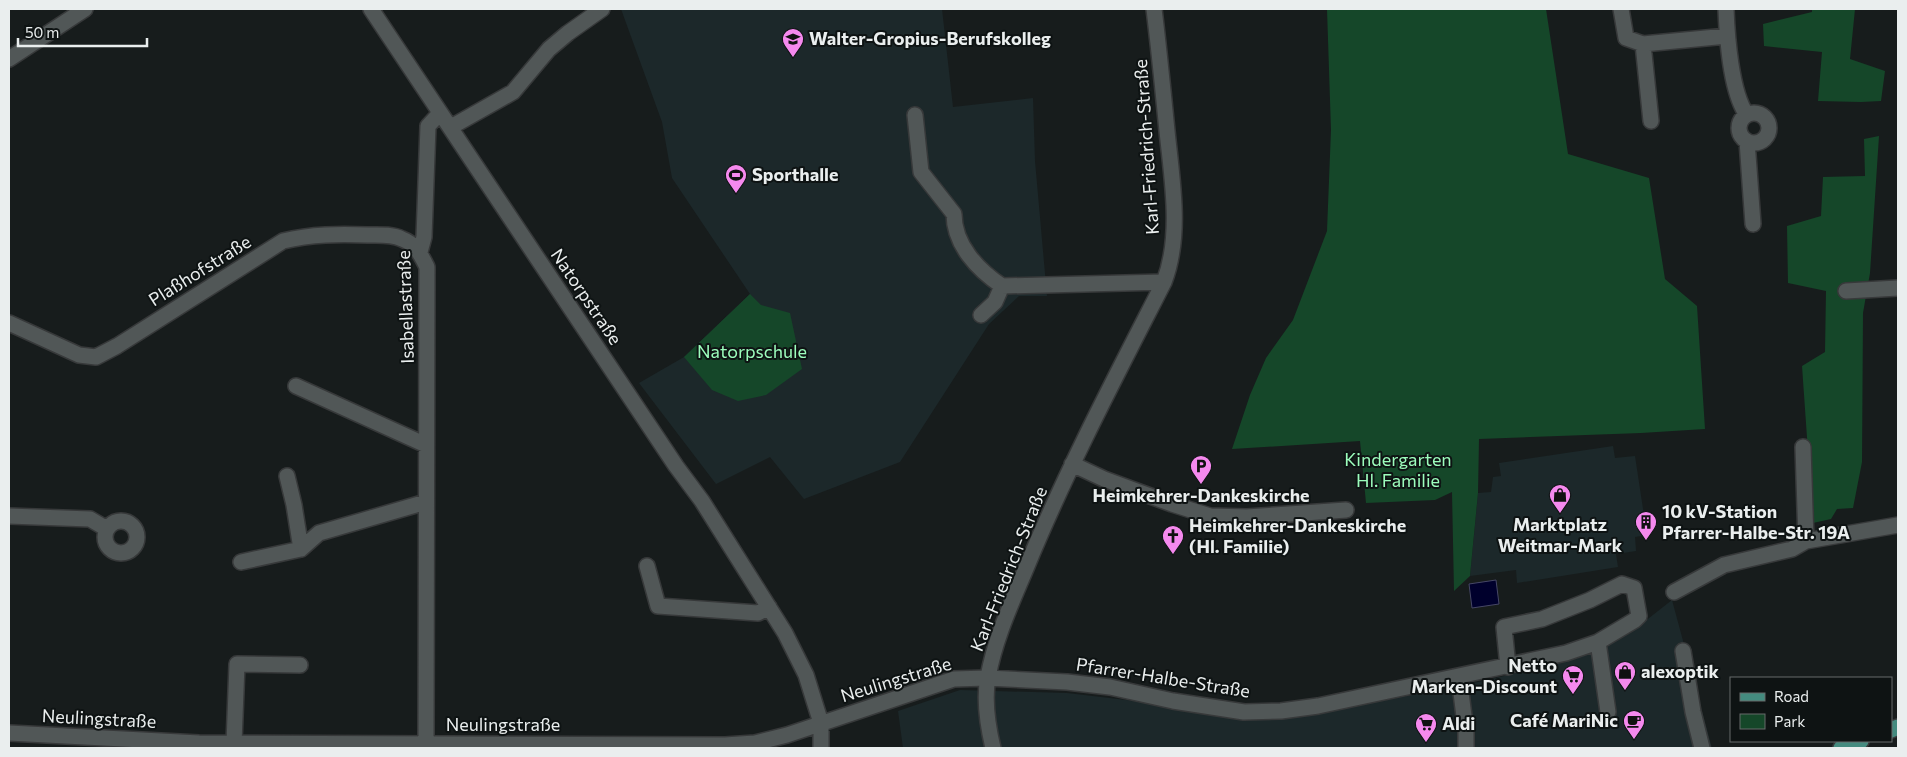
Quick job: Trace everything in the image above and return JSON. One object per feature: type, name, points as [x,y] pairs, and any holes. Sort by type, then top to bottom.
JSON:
[{"type":"main road","points":[[1841,748],[1858,742]]},
{"type":"street","points":[[9,59],[85,9]]},
{"type":"street","name":"Natorpstraße","points":[[371,9],[676,466],[702,501],[733,553],[769,607],[785,633],[806,675],[822,723]]},
{"type":"street","points":[[451,128],[513,92],[549,49],[602,9]]},
{"type":"street","name":"Karl-Friedrich-Straße","points":[[993,748],[988,724],[988,678],[998,640],[1041,531],[1072,464],[1164,282],[1172,253],[1174,223],[1170,162],[1154,9]]},
{"type":"street","points":[[1621,9],[1626,38],[1643,44],[1727,36]]},
{"type":"street","points":[[1726,9],[1727,36],[1732,72],[1742,109],[1747,115]]},
{"type":"street","points":[[1643,44],[1652,121]]},
{"type":"street","name":"Isabellastraße","points":[[426,743],[427,267],[420,252],[424,237],[428,126],[440,113]]},
{"type":"street","points":[[1754,113],[1762,115],[1767,121],[1769,128],[1767,136],[1762,141],[1754,143],[1747,141],[1741,136],[1739,128],[1741,121],[1747,115],[1754,113]]},
{"type":"street","points":[[915,115],[921,172],[954,214],[956,226],[969,258],[987,276],[1002,286],[1164,282]]},
{"type":"street","points":[[1747,141],[1753,224]]},
{"type":"street","name":"Plaßhofstraße","points":[[9,323],[71,352],[96,357],[117,346],[283,241],[303,236],[328,234],[393,236],[412,244],[420,252]]},
{"type":"street","points":[[981,315],[995,302],[1002,286]]},
{"type":"street","points":[[1846,291],[1898,288]]},
{"type":"street","points":[[296,386],[426,445]]},
{"type":"street","points":[[1803,447],[1806,541]]},
{"type":"street","points":[[1072,464],[1104,479],[1210,516],[1247,517],[1346,510]]},
{"type":"street","points":[[287,476],[294,504],[301,549]]},
{"type":"street","points":[[241,562],[301,549],[319,533],[426,502]]},
{"type":"street","points":[[9,516],[90,519],[107,529]]},
{"type":"street","points":[[1674,592],[1724,565],[1792,549],[1806,541],[1898,525]]},
{"type":"street","points":[[647,566],[658,606],[758,613],[769,607]]},
{"type":"street","name":"Pfarrer-Halbe-Straße","points":[[988,678],[1067,682],[1110,687],[1173,701],[1244,712],[1281,711],[1318,706],[1566,654],[1598,642],[1628,626],[1639,616],[1634,588],[1622,584],[1590,600],[1550,616],[1504,628],[1508,666]]},
{"type":"street","points":[[1598,642],[1608,712]]},
{"type":"street","points":[[1683,651],[1692,712],[1702,748]]},
{"type":"street","points":[[234,743],[237,664],[300,665]]},
{"type":"street","points":[[1459,677],[1466,732],[1466,748]]},
{"type":"street","name":"Neulingstraße","points":[[9,733],[199,746],[234,743],[725,745],[755,743],[787,735],[954,679],[988,678]]},
{"type":"street","points":[[821,748],[822,723]]},
{"type":"shaded area","name":"Natorpschule","points":[[621,9],[942,9],[953,107],[1033,98],[1035,161],[1047,296],[1019,296],[989,324],[900,462],[804,499],[770,457],[716,484],[639,383],[684,357],[750,294],[672,178],[662,122]]},
{"type":"shaded area","name":"Marktplatz Weitmar-Mark","points":[[1613,446],[1615,458],[1635,456],[1647,535],[1635,537],[1636,551],[1616,554],[1618,567],[1517,583],[1516,570],[1470,576],[1478,493],[1491,492],[1493,477],[1501,476],[1499,463]]},
{"type":"shaded area","points":[[1672,600],[1712,748],[903,748],[898,711],[960,690],[1067,693],[1135,701],[1204,714],[1250,720],[1325,712],[1488,680],[1576,658],[1630,633]]},
{"type":"green space","name":"Kindergarten Hl. Familie","points":[[1327,9],[1546,9],[1568,154],[1649,178],[1665,279],[1697,306],[1705,429],[1479,439],[1478,493],[1470,576],[1454,591],[1452,492],[1435,500],[1366,503],[1360,441],[1232,449],[1250,395],[1266,358],[1293,320],[1327,231],[1331,130]]},
{"type":"green space","points":[[1812,9],[1855,9],[1850,59],[1885,71],[1881,101],[1818,101],[1822,52],[1764,46],[1763,24],[1812,12]]},
{"type":"green space","points":[[1879,136],[1870,273],[1863,313],[1862,462],[1853,508],[1837,509],[1831,519],[1813,523],[1802,366],[1825,352],[1826,291],[1788,283],[1787,226],[1821,216],[1823,177],[1865,176],[1864,139]]},
{"type":"green space","name":"Natorpschule","points":[[750,294],[761,305],[790,313],[802,369],[766,395],[738,401],[712,390],[684,357]]},
{"type":"water","points":[[1496,580],[1499,604],[1472,608],[1469,584]]},
{"type":"place","name":"Walter-Gropius-Berufskolleg","points":[[793,58]]},
{"type":"place","name":"Sporthalle","points":[[736,194]]},
{"type":"place","name":"Heimkehrer-Dankeskirche","points":[[1201,485]]},
{"type":"place","name":"Marktplatz Weitmar-Mark","points":[[1560,514]]},
{"type":"place","name":"10 kV-Station Pfarrer-Halbe-Str. 19A","points":[[1646,541]]},
{"type":"place","name":"Heimkehrer-Dankeskirche (Hl. Familie)","points":[[1173,555]]},
{"type":"place","name":"alexoptik","points":[[1625,691]]},
{"type":"place","name":"Netto Marken-Discount","points":[[1573,695]]},
{"type":"place","name":"Café MariNic","points":[[1634,740]]},
{"type":"place","name":"Aldi","points":[[1426,743]]}]
